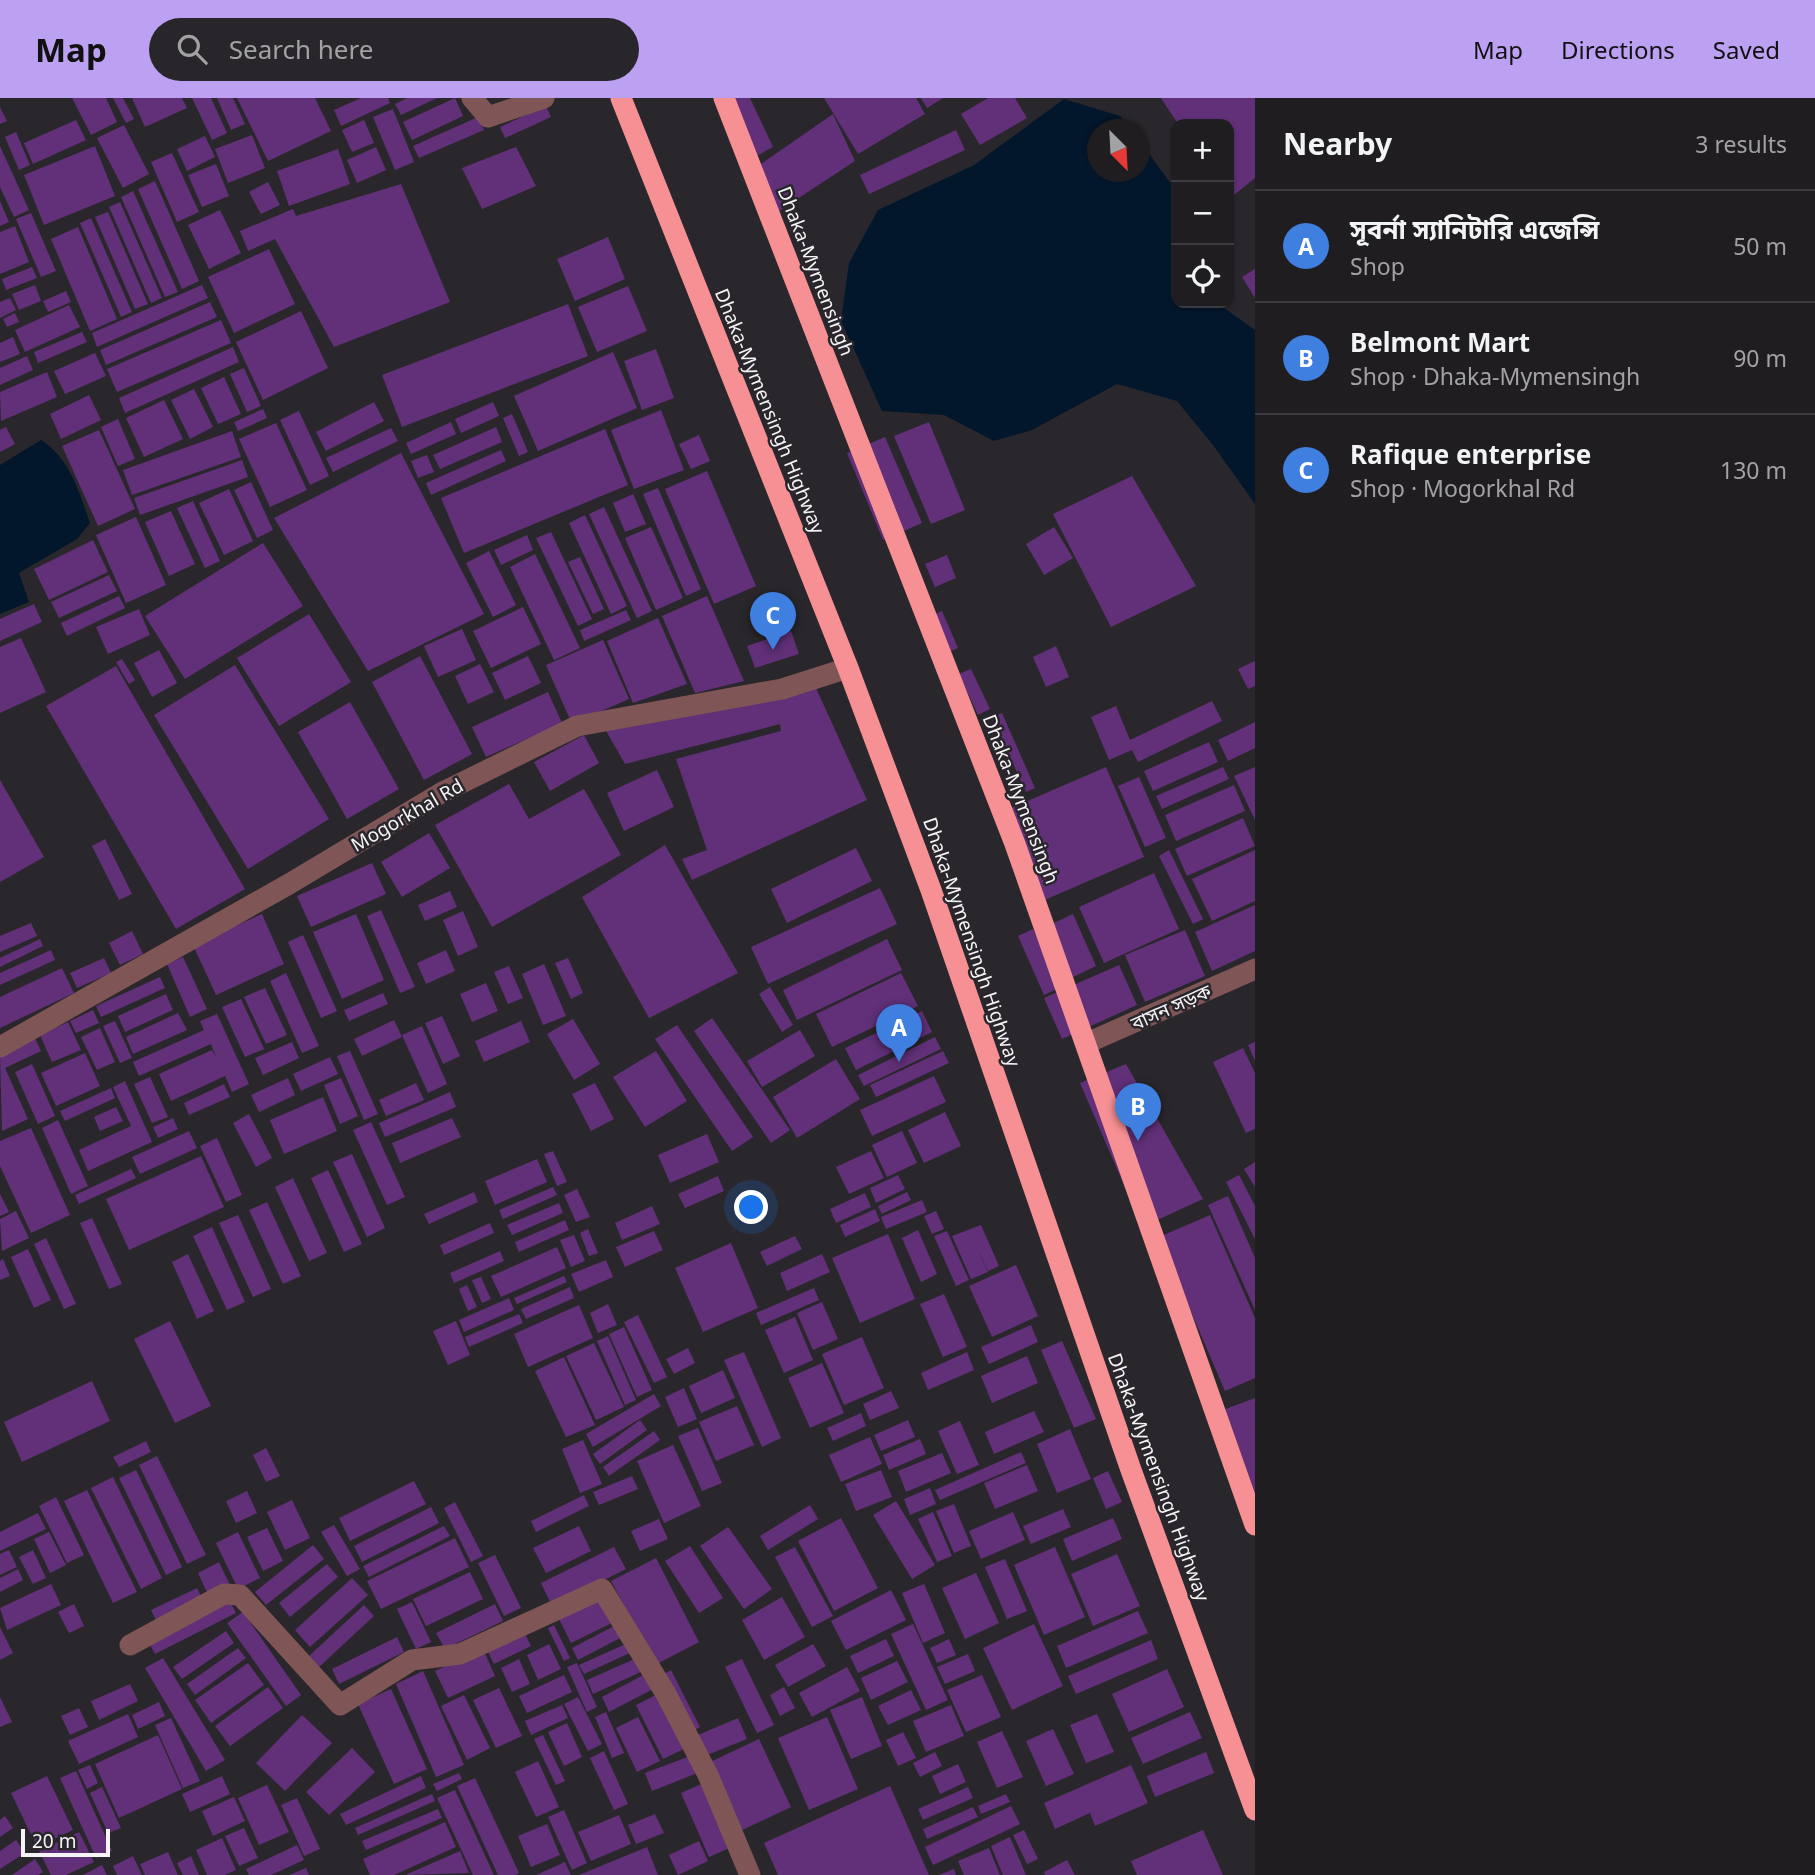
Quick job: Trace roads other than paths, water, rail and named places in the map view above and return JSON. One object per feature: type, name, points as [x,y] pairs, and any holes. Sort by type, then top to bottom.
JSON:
[{"type":"highway","name":"Dhaka-Mymensingh Highway","points":[[621,98],[848,668],[931,890],[1131,1470],[1255,1810]]},
{"type":"highway","name":"Dhaka-Mymensingh","points":[[724,98],[1015,844],[1255,1525]]},
{"type":"street","points":[[472,98],[488,117],[544,98]]},
{"type":"street","name":"Mogorkhal Rd","points":[[0,1047],[289,884],[441,793],[577,726],[782,689],[848,668]]},
{"type":"street","name":"বাসন সড়ক","points":[[1087,1043],[1255,969]]},
{"type":"street","points":[[130,1645],[224,1594],[240,1595],[340,1705],[412,1660],[460,1654],[602,1589],[666,1694],[702,1764],[750,1875]]},
{"type":"water","points":[[1064,99],[1120,116],[1122,119],[1087,119],[1087,182],[1150,182],[1150,155],[1171,184],[1171,308],[1224,308],[1255,330],[1255,504],[1213,445],[1177,401],[1117,384],[1032,430],[994,441],[944,415],[882,411],[841,321],[849,263],[878,210],[974,165]]},
{"type":"water","points":[[41,440],[51,447],[66,466],[90,523],[77,539],[19,573],[29,602],[0,614],[0,465]]},
{"type":"place","name":"Rafique enterprise","points":[[773,650]]},
{"type":"place","name":"সূবর্না স্যানিটারি এজেন্সি","points":[[899,1062]]},
{"type":"place","name":"Belmont Mart","points":[[1138,1141]]}]
